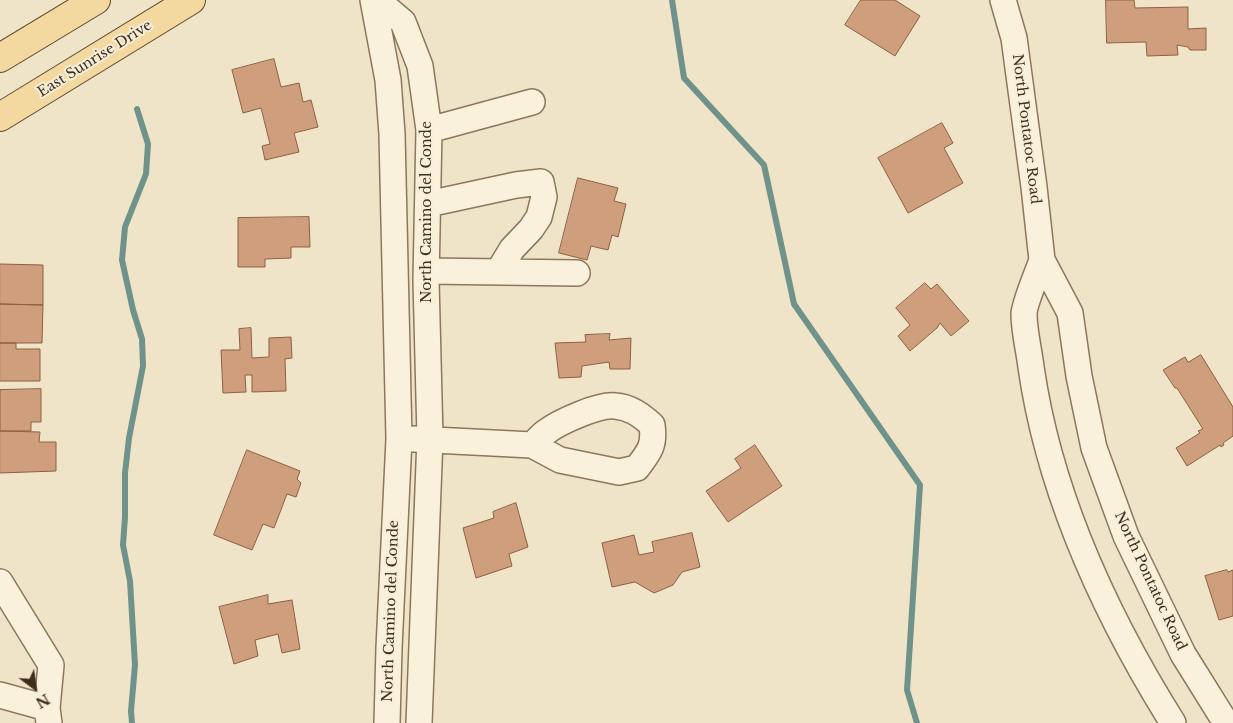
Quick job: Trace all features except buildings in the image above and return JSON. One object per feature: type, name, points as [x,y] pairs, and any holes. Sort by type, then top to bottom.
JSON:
[{"type":"main road","points":[[0,58],[96,0]]},
{"type":"main road","name":"East Sunrise Drive","points":[[0,117],[191,0]]},
{"type":"street","name":"North Camino del Conde","points":[[373,0],[388,80],[392,134],[399,439],[387,723]]},
{"type":"street","name":"North Camino del Conde","points":[[378,0],[403,22],[420,66],[429,130],[426,271],[430,438],[419,723]]},
{"type":"street","name":"North Pontatoc Road","points":[[1003,0],[1014,38],[1042,260],[1070,313],[1079,376],[1094,448],[1126,536],[1183,654],[1226,723]]},
{"type":"street","points":[[429,130],[532,102]]},
{"type":"street","points":[[428,204],[516,185],[541,182],[544,198],[539,217],[531,229],[512,249],[498,272]]},
{"type":"street","name":"North Pontatoc Road","points":[[1042,260],[1024,313],[1034,385],[1051,461],[1084,554],[1143,675],[1173,723]]},
{"type":"street","points":[[426,271],[577,273]]},
{"type":"street","points":[[399,439],[430,438],[532,445]]},
{"type":"street","points":[[0,582],[51,665],[48,716],[0,694]]},
{"type":"waterway","points":[[672,0],[684,78],[764,165],[794,304],[920,485],[907,690],[917,723]]},
{"type":"waterway","points":[[132,723],[131,711],[135,665],[130,581],[123,545],[125,473],[129,438],[143,366],[142,339],[133,310],[122,260],[125,227],[146,174],[148,144],[137,109]]}]
